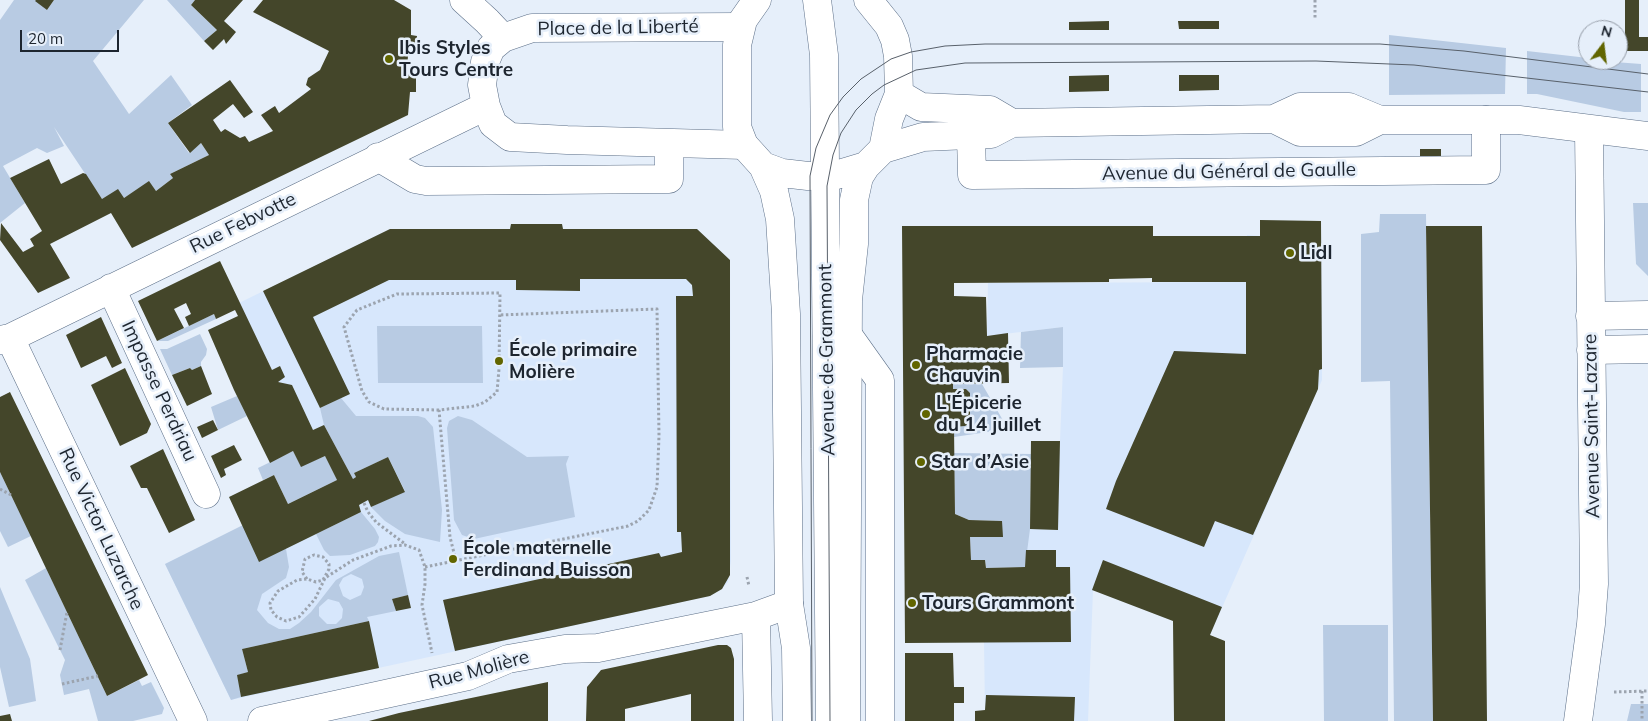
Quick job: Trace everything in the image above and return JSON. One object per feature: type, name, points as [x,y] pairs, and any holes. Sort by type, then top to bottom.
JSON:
[{"type":"street","points":[[464,0],[502,38],[491,48],[485,62],[482,85],[486,106],[493,124],[510,137],[669,144],[744,145]]},
{"type":"street","points":[[757,0],[740,27],[737,45],[737,127],[744,145],[763,166],[774,191],[780,219],[786,314],[789,604],[796,648],[797,721]]},
{"type":"street","name":"Avenue de Grammont","points":[[816,0],[808,54],[817,176],[830,721]]},
{"type":"street","points":[[763,166],[782,173],[817,176],[874,158],[899,94],[895,40],[883,16],[869,0]]},
{"type":"street","name":"Place de la Liberté","points":[[502,38],[532,28],[740,27]]},
{"type":"street","points":[[899,94],[921,107],[990,110],[1012,123]]},
{"type":"street","name":"Rue Febvotte","points":[[5,339],[486,106]]},
{"type":"street","name":"Avenue du Général de Gaulle","points":[[874,158],[923,137],[991,134],[1012,123],[1274,120],[1300,132],[1356,132],[1380,120],[1519,120],[1648,136]]},
{"type":"street","name":"Avenue du Général de Gaulle","points":[[971,135],[972,175],[1486,170],[1486,120]]},
{"type":"street","name":"Avenue Saint-Lazare","points":[[1578,721],[1591,624],[1594,584],[1588,130]]},
{"type":"street","points":[[378,157],[414,179],[426,181],[669,179],[669,144]]},
{"type":"street","name":"Avenue de Grammont","points":[[846,721],[848,300],[854,244],[854,200],[859,177],[874,158]]},
{"type":"street","name":"Avenue de Grammont","points":[[812,721],[817,176]]},
{"type":"street","name":"Impasse Perdriau","points":[[111,288],[206,494]]},
{"type":"street","points":[[1590,316],[1648,315]]},
{"type":"street","name":"Avenue de Grammont","points":[[848,335],[880,380],[880,721]]},
{"type":"street","name":"Rue Victor Luzarche","points":[[5,339],[192,721]]},
{"type":"street","points":[[1591,350],[1648,349]]},
{"type":"street","name":"Rue Molière","points":[[262,721],[468,676],[508,659],[565,649],[598,648],[756,616],[789,604]]},
{"type":"street","points":[[756,616],[758,721]]},
{"type":"path","points":[[1315,0],[1315,18]]},
{"type":"path","points":[[500,293],[497,392],[485,402],[475,406],[439,410],[384,409],[370,402],[362,390],[344,327],[357,310],[398,294],[500,293]]},
{"type":"path","points":[[425,566],[628,526],[638,521],[649,510],[657,487],[659,436],[657,309],[500,315]]},
{"type":"path","points":[[439,410],[450,537],[456,561]]},
{"type":"path","points":[[0,489],[11,495]]},
{"type":"path","points":[[364,503],[376,522],[405,545],[419,550],[425,566],[426,584],[422,605],[432,656]]},
{"type":"path","points":[[307,579],[302,572],[305,559],[314,555],[323,557],[328,564],[325,578],[315,599],[299,617],[286,621],[277,618],[271,610],[270,603],[278,591],[298,580],[307,579],[316,582],[325,578],[361,557],[392,546],[405,545]]},
{"type":"path","points":[[60,650],[67,612]]},
{"type":"path","points":[[62,684],[98,676]]},
{"type":"path","points":[[1642,691],[1642,721]]},
{"type":"path","points":[[1608,692],[1648,691]]},
{"type":"shaded area","points":[[14,0],[36,0],[47,10],[54,0],[144,0],[93,61],[129,114],[171,75],[192,105],[168,123],[189,153],[201,143],[209,155],[170,174],[173,178],[156,191],[149,182],[124,198],[102,199],[54,127],[64,146],[47,153],[37,148],[3,166],[25,203],[0,223],[0,20]]},
{"type":"shaded area","points":[[167,0],[195,0],[191,5],[217,30],[204,41]]},
{"type":"shaded area","points":[[1389,35],[1506,48],[1505,94],[1389,95]]},
{"type":"shaded area","points":[[1527,51],[1578,57],[1578,70],[1628,70],[1628,63],[1641,64],[1641,112],[1624,112],[1537,94],[1527,94]]},
{"type":"shaded area","points":[[1633,203],[1648,203],[1648,276],[1636,264]]},
{"type":"shaded area","points":[[1380,214],[1426,214],[1433,721],[1394,721],[1390,381],[1361,382],[1361,234],[1379,232]]},
{"type":"shaded area","points":[[511,224],[562,224],[563,229],[697,229],[730,260],[731,561],[728,582],[722,589],[710,596],[231,700],[165,564],[337,480],[278,382],[239,303],[390,229],[510,229]]},
{"type":"shaded area","points":[[1260,225],[1321,225],[1322,380],[1210,635],[1093,590],[1088,721],[975,721],[985,710],[984,642],[905,643],[905,569],[1025,567],[1031,483],[1060,441],[1063,367],[1063,327],[987,336],[988,283],[1246,282],[1247,235],[1260,236]]},
{"type":"shaded area","points":[[214,314],[216,319],[168,341],[157,341]]},
{"type":"shaded area","points":[[377,326],[482,326],[483,383],[378,383]]},
{"type":"shaded area","points":[[1063,327],[1063,367],[1020,368],[1021,332]]},
{"type":"shaded area","points":[[200,334],[207,349],[201,366],[172,375],[160,349],[167,349]]},
{"type":"shaded area","points":[[953,384],[982,384],[1008,429],[954,437],[954,427],[965,426],[970,423],[970,393],[966,389],[953,389]]},
{"type":"shaded area","points":[[237,396],[247,416],[218,430],[211,407]]},
{"type":"shaded area","points":[[341,398],[356,416],[418,416],[425,418],[433,427],[442,510],[440,542],[405,534],[385,521],[371,507],[405,491],[388,457],[354,473],[356,477],[353,479],[324,425],[320,408]]},
{"type":"shaded area","points":[[458,416],[472,420],[527,457],[569,456],[566,464],[575,517],[474,539],[462,535],[454,520],[447,428],[449,421]]},
{"type":"shaded area","points":[[293,451],[301,466],[325,456],[337,480],[288,504],[274,475],[263,480],[258,468]]},
{"type":"shaded area","points":[[954,453],[1031,454],[1030,529],[1025,567],[986,568],[985,560],[971,560],[970,537],[1002,537],[1002,521],[969,520],[955,514]]},
{"type":"shaded area","points":[[0,472],[31,536],[8,547],[0,531]]},
{"type":"shaded area","points":[[361,512],[375,529],[379,537],[378,542],[375,546],[350,555],[330,556],[324,550],[316,534]]},
{"type":"shaded area","points":[[243,525],[286,549],[289,567],[286,578],[262,594],[257,610],[268,623],[279,629],[290,629],[299,623],[311,612],[336,580],[379,556],[399,552],[408,595],[392,599],[396,611],[367,617],[369,621],[242,649],[248,672],[238,675],[241,697],[231,700],[165,564]],"holes":[[[351,574],[362,579],[364,587],[361,595],[350,600],[343,596],[339,585],[343,578]],[[328,599],[339,602],[343,609],[342,618],[336,624],[327,624],[319,616],[319,607]]]},
{"type":"shaded area","points":[[46,568],[107,696],[139,680],[142,686],[151,682],[164,708],[162,714],[133,721],[98,721],[89,689],[64,695],[60,675],[65,660],[25,580]]},
{"type":"shaded area","points":[[0,587],[30,659],[36,701],[9,707],[0,667]]},
{"type":"shaded area","points":[[1323,625],[1388,625],[1388,721],[1324,721]]},
{"type":"shaded area","points":[[1631,704],[1648,704],[1648,721],[1627,721]]},
{"type":"building","points":[[36,0],[54,0],[47,10]]},
{"type":"building","points":[[195,0],[243,0],[224,21],[236,32],[226,44],[224,39],[213,50],[204,41],[217,30],[191,5]]},
{"type":"building","points":[[263,0],[394,0],[411,10],[411,35],[417,36],[416,55],[408,55],[407,72],[416,72],[416,92],[410,92],[408,115],[132,248],[111,213],[50,244],[70,278],[38,293],[0,240],[1,223],[23,252],[34,246],[30,239],[42,231],[10,178],[49,159],[61,184],[83,173],[86,174],[102,199],[118,189],[124,198],[149,181],[156,191],[173,178],[170,174],[209,155],[201,143],[190,153],[168,123],[230,80],[253,112],[244,118],[233,104],[213,120],[221,132],[225,129],[240,138],[245,136],[249,142],[273,131],[261,115],[275,106],[279,113],[311,89],[306,85],[308,78],[320,70],[329,51],[253,12]]},
{"type":"building","points":[[1625,0],[1639,0],[1639,37],[1648,37],[1648,51],[1628,51],[1628,20],[1625,20]]},
{"type":"building","points":[[1109,21],[1109,30],[1069,30],[1069,22]]},
{"type":"building","points":[[1178,21],[1219,21],[1219,29],[1179,29]]},
{"type":"building","points":[[1109,75],[1109,91],[1069,92],[1069,76]]},
{"type":"building","points":[[1179,75],[1219,75],[1219,90],[1179,91]]},
{"type":"building","points":[[1420,149],[1441,149],[1441,156],[1420,156]]},
{"type":"building","points":[[1260,220],[1321,221],[1322,369],[1319,370],[1318,389],[1253,535],[1215,521],[1204,547],[1106,509],[1116,481],[1174,351],[1246,354],[1246,282],[1152,282],[1152,278],[1109,279],[1109,282],[954,283],[954,296],[986,297],[987,336],[1008,333],[1009,383],[953,384],[953,389],[966,389],[970,393],[970,423],[965,426],[954,427],[955,514],[969,520],[1002,521],[1003,537],[970,537],[971,560],[985,560],[986,568],[1025,567],[1026,550],[1056,550],[1056,567],[1070,567],[1071,642],[905,643],[902,226],[1153,226],[1153,236],[1260,236]]},
{"type":"building","points":[[511,224],[562,224],[563,229],[697,229],[730,260],[730,575],[722,589],[710,596],[455,651],[443,600],[659,553],[661,557],[682,552],[681,532],[677,532],[676,296],[693,296],[692,285],[686,279],[580,279],[580,291],[516,290],[516,280],[389,280],[313,317],[350,394],[320,408],[263,291],[390,229],[510,229]]},
{"type":"building","points":[[1426,226],[1482,226],[1487,721],[1433,721]]},
{"type":"building","points":[[220,261],[272,370],[280,366],[285,377],[278,382],[292,385],[313,430],[324,425],[353,479],[356,477],[354,473],[388,457],[405,492],[371,507],[368,500],[359,505],[361,512],[259,562],[229,497],[274,475],[288,504],[337,480],[325,456],[301,467],[293,451],[270,463],[234,390],[208,330],[238,316],[235,310],[216,319],[214,314],[189,326],[185,317],[191,314],[186,303],[174,309],[184,328],[157,341],[138,301]]},
{"type":"building","points":[[101,317],[122,363],[112,368],[106,356],[81,368],[66,335]]},
{"type":"building","points":[[201,366],[212,394],[187,406],[172,375]]},
{"type":"building","points":[[125,368],[151,424],[147,433],[120,446],[91,385]]},
{"type":"building","points":[[10,392],[148,675],[107,696],[0,472],[0,397]]},
{"type":"building","points":[[213,420],[218,430],[202,438],[197,427]]},
{"type":"building","points":[[1031,441],[1060,441],[1058,530],[1030,529]]},
{"type":"building","points":[[234,445],[242,460],[224,469],[226,475],[221,478],[211,456]]},
{"type":"building","points":[[163,449],[195,520],[169,533],[147,488],[141,488],[130,466]]},
{"type":"building","points":[[1103,560],[1222,607],[1210,635],[1225,641],[1225,721],[1174,721],[1173,621],[1092,590]]},
{"type":"building","points":[[408,595],[411,608],[396,611],[392,599]]},
{"type":"building","points":[[369,621],[379,668],[241,697],[237,675],[248,672],[242,649]]},
{"type":"building","points":[[718,645],[727,645],[731,648],[734,659],[734,721],[691,721],[691,694],[625,709],[625,721],[586,721],[587,687],[601,670]]},
{"type":"building","points":[[905,653],[953,653],[954,687],[964,687],[964,703],[954,703],[954,721],[905,721]]},
{"type":"building","points":[[548,682],[548,721],[369,721],[399,713]]},
{"type":"building","points":[[986,695],[1075,697],[1074,721],[975,721],[975,711],[985,710]]},
{"type":"building","points":[[10,714],[12,721],[0,721],[0,716]]},
{"type":"tram line","points":[[812,721],[810,176],[816,148],[830,115],[843,97],[861,79],[891,59],[911,52],[945,46],[985,44],[1380,44],[1464,51],[1648,74]]},
{"type":"tram line","points":[[830,721],[827,186],[833,155],[841,133],[856,110],[872,94],[884,85],[916,70],[965,63],[1316,61],[1414,65],[1648,92]]},
{"type":"place","name":"Ibis Styles Tours Centre","points":[[389,59]]},
{"type":"place","name":"Lidl","points":[[1290,253]]},
{"type":"place","name":"École primaire Molière","points":[[499,361]]},
{"type":"place","name":"Pharmacie Chauvin","points":[[916,365]]},
{"type":"place","name":"L'Épicerie du 14 juillet","points":[[926,414]]},
{"type":"place","name":"Star d’Asie","points":[[921,462]]},
{"type":"place","name":"École maternelle Ferdinand Buisson","points":[[453,559]]},
{"type":"place","name":"Tours Grammont","points":[[912,603]]}]
